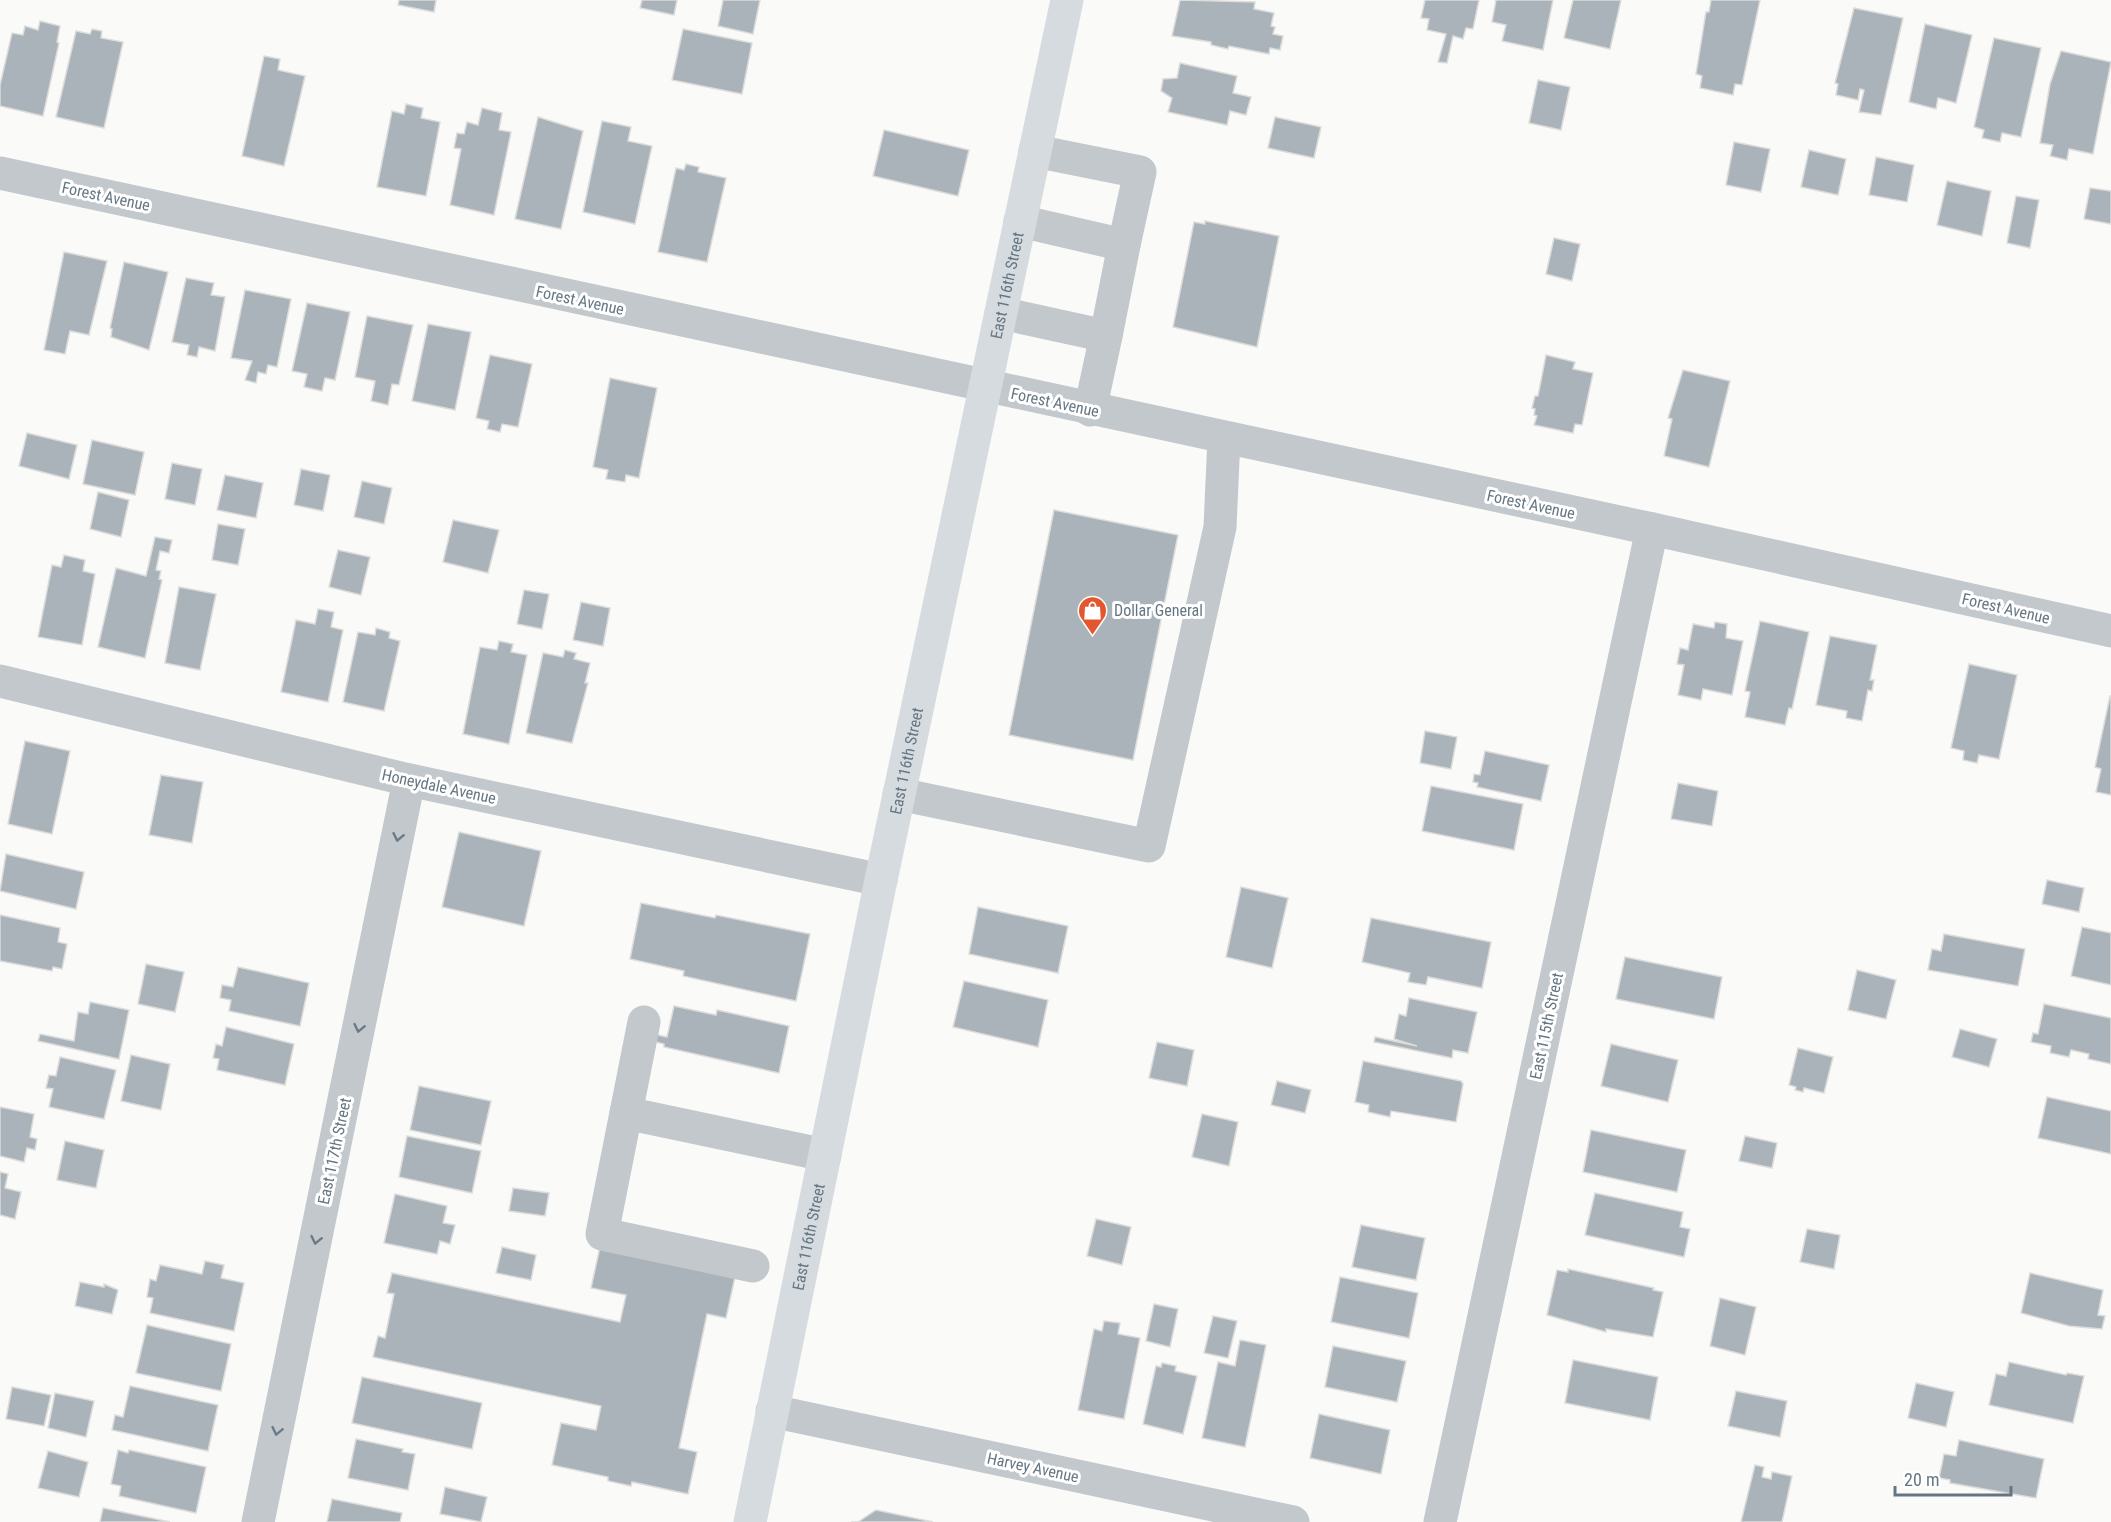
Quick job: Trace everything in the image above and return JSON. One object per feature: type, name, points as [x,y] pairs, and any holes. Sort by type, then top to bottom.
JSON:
[{"type":"main road","name":"East 116th Street","points":[[750,1522],[881,880],[1067,0]]},
{"type":"street","points":[[1035,151],[1140,172],[1090,410]]},
{"type":"street","name":"Forest Avenue","points":[[0,173],[1090,410],[1652,529],[2111,631]]},
{"type":"street","points":[[1020,221],[1124,245]]},
{"type":"street","points":[[1001,313],[1106,336]]},
{"type":"street","points":[[899,794],[1149,846],[1220,527],[1224,438]]},
{"type":"street","name":"East 115th Street","points":[[1440,1522],[1652,529]]},
{"type":"street","name":"Honeydale Avenue","points":[[0,681],[409,780],[881,880]]},
{"type":"street","name":"East 117th Street","points":[[258,1522],[409,780]]},
{"type":"street","points":[[644,1022],[602,1234],[753,1266]]},
{"type":"street","points":[[626,1113],[825,1155]]},
{"type":"street","name":"Harvey Avenue","points":[[772,1411],[1293,1522]]},
{"type":"building","points":[[399,0],[436,0],[434,12],[398,5]]},
{"type":"building","points":[[642,0],[677,0],[674,15],[640,8]]},
{"type":"building","points":[[723,0],[760,0],[753,34],[718,26]]},
{"type":"building","points":[[1180,0],[1255,2],[1254,9],[1274,13],[1271,26],[1275,27],[1273,34],[1283,36],[1280,50],[1270,48],[1269,54],[1229,46],[1228,49],[1211,45],[1211,42],[1172,36]]},
{"type":"building","points":[[1425,0],[1479,0],[1473,29],[1466,28],[1463,39],[1453,36],[1447,63],[1438,62],[1446,34],[1427,30],[1429,19],[1421,18]]},
{"type":"building","points":[[1496,0],[1553,0],[1543,50],[1502,41],[1506,25],[1492,22]]},
{"type":"building","points":[[1573,0],[1621,0],[1610,49],[1564,38]]},
{"type":"building","points":[[1711,0],[1760,0],[1742,85],[1735,84],[1733,95],[1700,88],[1702,76],[1696,74],[1706,12],[1709,12]]},
{"type":"building","points":[[1854,8],[1903,18],[1881,115],[1859,112],[1864,90],[1860,89],[1858,100],[1836,95],[1838,84],[1835,83]]},
{"type":"building","points":[[40,21],[60,26],[57,42],[59,43],[43,116],[0,106],[0,85],[12,33],[23,35],[25,26],[38,30]]},
{"type":"building","points":[[1925,24],[1972,35],[1956,103],[1938,98],[1936,109],[1909,102]]},
{"type":"building","points":[[92,29],[102,31],[101,38],[123,42],[104,128],[56,117],[76,31],[90,34]]},
{"type":"building","points":[[683,29],[752,43],[742,94],[672,80]]},
{"type":"building","points":[[1994,38],[2041,48],[2021,137],[2002,133],[2000,142],[1982,138],[1984,130],[1974,127]]},
{"type":"building","points":[[2061,51],[2111,62],[2093,154],[2069,149],[2067,160],[2050,156],[2053,145],[2040,143],[2050,84]]},
{"type":"building","points":[[264,56],[280,59],[278,70],[305,76],[284,166],[242,156]]},
{"type":"building","points":[[1180,63],[1237,76],[1233,93],[1251,97],[1246,115],[1230,111],[1227,125],[1168,112],[1172,98],[1161,91],[1163,79],[1177,78]]},
{"type":"building","points":[[1538,80],[1570,87],[1561,130],[1529,123]]},
{"type":"building","points":[[406,104],[423,108],[421,118],[440,122],[426,196],[377,187],[392,111],[404,114]]},
{"type":"building","points":[[482,108],[502,113],[499,130],[511,132],[494,215],[450,205],[461,149],[454,148],[457,133],[464,134],[467,122],[478,125]]},
{"type":"building","points":[[538,117],[583,131],[561,229],[515,219]]},
{"type":"building","points":[[1275,117],[1321,127],[1314,158],[1268,148]]},
{"type":"building","points":[[602,121],[631,127],[628,141],[652,146],[635,224],[583,212]]},
{"type":"building","points":[[884,130],[969,150],[958,196],[873,176]]},
{"type":"building","points":[[1734,142],[1770,149],[1761,192],[1726,185]]},
{"type":"building","points":[[1809,150],[1846,159],[1838,195],[1801,187]]},
{"type":"building","points":[[1876,157],[1914,165],[1907,202],[1869,195]]},
{"type":"building","points":[[686,164],[699,167],[698,172],[726,178],[707,262],[658,252],[676,168],[684,170]]},
{"type":"building","points":[[1947,181],[1991,191],[1982,236],[1937,225]]},
{"type":"building","points":[[2090,188],[2111,191],[2111,224],[2084,219]]},
{"type":"building","points":[[2016,196],[2039,200],[2030,248],[2007,243]]},
{"type":"building","points":[[1205,221],[1279,236],[1257,347],[1173,327],[1194,222],[1205,224]]},
{"type":"building","points":[[1554,238],[1580,244],[1572,281],[1546,274]]},
{"type":"building","points":[[64,252],[107,261],[89,335],[70,331],[65,354],[44,350]]},
{"type":"building","points":[[124,262],[168,272],[149,350],[111,337],[112,329],[110,328]]},
{"type":"building","points":[[186,278],[214,283],[211,295],[225,297],[215,351],[199,347],[197,357],[187,355],[189,345],[172,342]]},
{"type":"building","points":[[245,290],[291,299],[277,367],[268,365],[266,374],[258,372],[256,383],[245,380],[252,361],[231,358]]},
{"type":"building","points":[[307,303],[350,312],[335,380],[325,378],[322,391],[304,387],[307,374],[292,371]]},
{"type":"building","points":[[367,316],[413,325],[399,385],[392,384],[388,405],[371,401],[375,381],[355,377]]},
{"type":"building","points":[[428,324],[471,332],[455,410],[412,401]]},
{"type":"building","points":[[490,355],[532,364],[518,427],[502,424],[500,432],[487,429],[489,421],[476,418]]},
{"type":"building","points":[[1546,355],[1575,362],[1573,369],[1593,373],[1582,425],[1575,424],[1573,433],[1534,425],[1537,416],[1534,415],[1535,409],[1532,408],[1535,396],[1538,396]]},
{"type":"building","points":[[1683,370],[1730,381],[1709,467],[1664,456],[1672,419],[1668,418]]},
{"type":"building","points":[[610,378],[657,388],[639,478],[626,475],[625,482],[606,479],[608,470],[593,467]]},
{"type":"building","points":[[27,433],[77,445],[69,479],[19,466]]},
{"type":"building","points":[[92,440],[144,452],[135,495],[83,484]]},
{"type":"building","points":[[172,463],[202,469],[195,505],[165,499]]},
{"type":"building","points":[[301,469],[330,475],[323,511],[294,505]]},
{"type":"building","points":[[225,475],[263,483],[256,518],[217,510]]},
{"type":"building","points":[[362,481],[392,488],[384,524],[354,517]]},
{"type":"building","points":[[98,492],[129,500],[121,537],[90,529]]},
{"type":"building","name":"Dollar General","points":[[1054,510],[1178,535],[1133,760],[1009,735]]},
{"type":"building","points":[[453,520],[499,530],[488,573],[443,562]]},
{"type":"building","points":[[218,524],[245,529],[238,565],[212,560]]},
{"type":"building","points":[[155,537],[172,540],[169,553],[160,551],[156,570],[161,571],[159,579],[162,580],[145,658],[98,647],[116,568],[146,576]]},
{"type":"building","points":[[338,550],[370,557],[361,595],[329,587]]},
{"type":"building","points":[[64,555],[85,560],[83,571],[95,574],[82,645],[38,637],[52,565],[61,567]]},
{"type":"building","points":[[179,587],[216,594],[200,670],[165,663]]},
{"type":"building","points":[[524,590],[549,594],[542,629],[517,624]]},
{"type":"building","points":[[581,602],[610,608],[603,646],[573,640]]},
{"type":"building","points":[[318,609],[334,612],[331,627],[343,630],[328,702],[281,692],[296,620],[315,624]]},
{"type":"building","points":[[1760,621],[1809,632],[1792,709],[1789,708],[1785,725],[1745,717],[1750,692],[1745,691]]},
{"type":"building","points":[[1715,622],[1727,624],[1726,638],[1743,641],[1732,695],[1703,689],[1701,700],[1678,695],[1684,665],[1677,664],[1680,648],[1688,650],[1693,624],[1714,628]]},
{"type":"building","points":[[376,628],[390,632],[389,638],[400,641],[384,711],[343,702],[358,632],[375,635]]},
{"type":"building","points":[[1830,636],[1877,645],[1870,680],[1874,680],[1872,691],[1868,690],[1862,721],[1846,718],[1847,711],[1816,705]]},
{"type":"building","points":[[499,641],[513,644],[511,652],[527,655],[509,744],[463,734],[480,647],[497,650]]},
{"type":"building","points":[[565,650],[576,653],[574,659],[590,663],[585,683],[588,683],[572,743],[526,733],[543,653],[563,657]]},
{"type":"building","points":[[1969,664],[2017,675],[1999,759],[1979,755],[1977,763],[1963,760],[1964,751],[1951,748]]},
{"type":"building","points":[[2110,696],[2111,795],[2096,792],[2101,769],[2095,767]]},
{"type":"building","points":[[1425,731],[1457,737],[1451,769],[1420,763]]},
{"type":"building","points":[[25,741],[70,751],[52,834],[8,824]]},
{"type":"building","points":[[1485,751],[1549,765],[1541,801],[1477,787],[1478,783],[1473,782],[1474,774],[1480,775]]},
{"type":"building","points":[[161,775],[203,782],[192,843],[149,835]]},
{"type":"building","points":[[1678,783],[1718,791],[1712,826],[1671,819]]},
{"type":"building","points":[[1431,786],[1523,804],[1514,850],[1422,831]]},
{"type":"building","points":[[459,832],[541,851],[524,926],[442,907]]},
{"type":"building","points":[[6,854],[84,872],[76,909],[0,891]]},
{"type":"building","points":[[2047,880],[2084,888],[2079,912],[2042,904]]},
{"type":"building","points":[[1241,887],[1288,898],[1272,968],[1226,957]]},
{"type":"building","points":[[641,903],[810,934],[796,1001],[683,976],[684,971],[630,959]]},
{"type":"building","points":[[978,907],[1068,926],[1058,973],[969,954]]},
{"type":"building","points":[[0,915],[60,928],[58,942],[67,944],[62,969],[53,967],[52,971],[0,961]]},
{"type":"building","points":[[1371,918],[1491,942],[1482,988],[1428,977],[1426,985],[1408,982],[1410,973],[1362,962]]},
{"type":"building","points":[[2082,927],[2111,933],[2111,985],[2071,976]]},
{"type":"building","points":[[1944,934],[2025,949],[2018,986],[1928,970],[1932,949],[1941,951]]},
{"type":"building","points":[[1625,957],[1722,977],[1714,1019],[1616,999]]},
{"type":"building","points":[[146,964],[184,972],[175,1012],[138,1004]]},
{"type":"building","points":[[238,967],[309,983],[300,1026],[229,1011],[231,1000],[220,998],[222,985],[233,987]]},
{"type":"building","points":[[1857,970],[1896,980],[1886,1019],[1848,1010]]},
{"type":"building","points":[[964,981],[1048,1000],[1038,1047],[953,1027]]},
{"type":"building","points":[[1409,998],[1477,1012],[1468,1053],[1453,1050],[1452,1058],[1374,1042],[1375,1037],[1417,1046],[1394,1039],[1399,1014],[1406,1016]]},
{"type":"building","points":[[90,1002],[129,1010],[119,1059],[38,1041],[40,1034],[74,1041],[78,1012],[88,1014]]},
{"type":"building","points":[[2044,1004],[2111,1018],[2111,1064],[2088,1059],[2089,1054],[2071,1050],[2069,1057],[2050,1053],[2051,1046],[2031,1042],[2033,1033],[2038,1034]]},
{"type":"building","points":[[674,1006],[716,1015],[717,1010],[789,1026],[779,1073],[664,1047],[664,1044],[652,1041],[653,1034],[667,1037]]},
{"type":"building","points":[[226,1027],[294,1044],[285,1085],[217,1070],[219,1059],[213,1058],[216,1044],[222,1046]]},
{"type":"building","points":[[1960,1029],[1997,1039],[1989,1067],[1952,1057]]},
{"type":"building","points":[[1157,1042],[1194,1050],[1187,1086],[1149,1078]]},
{"type":"building","points":[[1611,1044],[1678,1060],[1668,1102],[1601,1086]]},
{"type":"building","points":[[1798,1048],[1833,1057],[1824,1093],[1804,1088],[1803,1092],[1789,1085]]},
{"type":"building","points":[[131,1055],[170,1064],[161,1110],[121,1101]]},
{"type":"building","points":[[60,1057],[116,1070],[104,1119],[49,1107],[53,1089],[46,1088],[49,1075],[56,1076]]},
{"type":"building","points":[[1363,1061],[1461,1081],[1463,1084],[1456,1122],[1391,1111],[1390,1117],[1368,1112],[1369,1105],[1355,1102]]},
{"type":"building","points":[[1277,1081],[1311,1090],[1305,1113],[1271,1105]]},
{"type":"building","points":[[419,1086],[491,1101],[481,1145],[410,1130]]},
{"type":"building","points":[[2047,1097],[2111,1111],[2111,1154],[2038,1138]]},
{"type":"building","points":[[0,1107],[34,1114],[30,1137],[37,1139],[35,1150],[27,1148],[24,1162],[0,1156]]},
{"type":"building","points":[[1202,1114],[1238,1122],[1229,1166],[1192,1157]]},
{"type":"building","points":[[1591,1130],[1686,1150],[1677,1192],[1583,1172]]},
{"type":"building","points":[[407,1136],[481,1151],[472,1193],[399,1177]]},
{"type":"building","points":[[1745,1136],[1777,1143],[1772,1168],[1739,1161]]},
{"type":"building","points":[[65,1141],[104,1150],[96,1188],[57,1180]]},
{"type":"building","points":[[0,1172],[8,1174],[5,1188],[21,1192],[15,1219],[0,1215]]},
{"type":"building","points":[[513,1188],[549,1193],[545,1216],[509,1211]]},
{"type":"building","points":[[1595,1193],[1683,1212],[1680,1227],[1690,1229],[1684,1257],[1585,1235]]},
{"type":"building","points":[[395,1194],[447,1206],[443,1223],[455,1225],[450,1244],[440,1241],[437,1254],[384,1243]]},
{"type":"building","points":[[1096,1219],[1131,1227],[1122,1265],[1087,1256]]},
{"type":"building","points":[[1361,1225],[1425,1238],[1416,1280],[1352,1267]]},
{"type":"building","points":[[1807,1229],[1840,1235],[1834,1269],[1800,1262]]},
{"type":"building","points":[[502,1247],[536,1255],[531,1280],[496,1273]]},
{"type":"building","points":[[600,1247],[735,1277],[726,1318],[707,1314],[679,1448],[697,1452],[688,1494],[632,1482],[631,1486],[608,1481],[608,1477],[552,1465],[561,1423],[596,1430],[601,1406],[373,1357],[378,1336],[385,1338],[394,1294],[387,1293],[392,1273],[620,1322],[626,1295],[591,1288]]},
{"type":"building","points":[[205,1261],[224,1265],[221,1278],[244,1283],[234,1331],[150,1313],[153,1298],[147,1297],[150,1279],[156,1281],[160,1265],[202,1274]]},
{"type":"building","points":[[1568,1269],[1663,1292],[1653,1337],[1606,1329],[1606,1332],[1547,1315],[1557,1270],[1568,1272]]},
{"type":"building","points":[[2030,1273],[2103,1290],[2098,1315],[2105,1316],[2102,1329],[2069,1326],[2021,1313]]},
{"type":"building","points":[[1340,1277],[1418,1293],[1409,1338],[1331,1322]]},
{"type":"building","points":[[80,1282],[104,1287],[104,1284],[118,1290],[112,1314],[75,1306]]},
{"type":"building","points":[[1720,1298],[1756,1307],[1745,1355],[1710,1346]]},
{"type":"building","points":[[1154,1304],[1178,1309],[1170,1347],[1146,1341]]},
{"type":"building","points":[[1213,1316],[1237,1321],[1228,1358],[1204,1353]]},
{"type":"building","points":[[1104,1321],[1120,1323],[1118,1334],[1140,1338],[1124,1419],[1078,1410],[1094,1329],[1102,1331]]},
{"type":"building","points":[[147,1325],[231,1344],[221,1391],[136,1373]]},
{"type":"building","points":[[1240,1340],[1266,1345],[1245,1447],[1202,1438],[1218,1362],[1235,1366]]},
{"type":"building","points":[[1333,1346],[1406,1361],[1397,1402],[1325,1387]]},
{"type":"building","points":[[1573,1360],[1658,1377],[1650,1420],[1565,1403]]},
{"type":"building","points":[[2009,1362],[2066,1375],[2067,1373],[2084,1376],[2073,1423],[1989,1405],[1996,1374],[2006,1376]]},
{"type":"building","points":[[1162,1363],[1176,1366],[1175,1371],[1197,1376],[1183,1434],[1143,1424],[1156,1366],[1161,1367]]},
{"type":"building","points":[[362,1377],[482,1403],[472,1449],[352,1423]]},
{"type":"building","points":[[1916,1383],[1954,1392],[1946,1427],[1908,1418]]},
{"type":"building","points":[[130,1386],[218,1405],[208,1451],[112,1430],[115,1415],[123,1417]]},
{"type":"building","points":[[12,1387],[51,1395],[44,1426],[6,1419]]},
{"type":"building","points":[[1736,1391],[1787,1401],[1780,1437],[1728,1426]]},
{"type":"building","points":[[55,1393],[94,1401],[86,1437],[48,1428]]},
{"type":"building","points":[[1319,1414],[1390,1430],[1381,1474],[1310,1458]]},
{"type":"building","points":[[356,1439],[403,1449],[402,1452],[415,1454],[408,1490],[348,1478]]},
{"type":"building","points":[[1959,1440],[2044,1459],[2036,1498],[1950,1483],[1950,1480],[1939,1478],[1944,1454],[1956,1456]]},
{"type":"building","points":[[118,1450],[128,1453],[129,1450],[206,1467],[196,1513],[119,1496],[121,1486],[111,1484]]},
{"type":"building","points":[[48,1451],[88,1462],[79,1497],[38,1488]]},
{"type":"building","points":[[1755,1465],[1764,1467],[1762,1477],[1771,1479],[1772,1472],[1792,1476],[1782,1522],[1741,1522]]},
{"type":"building","points":[[445,1487],[487,1497],[481,1522],[440,1514]]},
{"type":"building","points":[[332,1499],[402,1513],[400,1522],[327,1522]]},
{"type":"building","points":[[103,1508],[170,1522],[100,1522]]},
{"type":"building","points":[[876,1510],[933,1522],[858,1522]]},
{"type":"place","name":"Dollar General","points":[[1093,636]]}]
